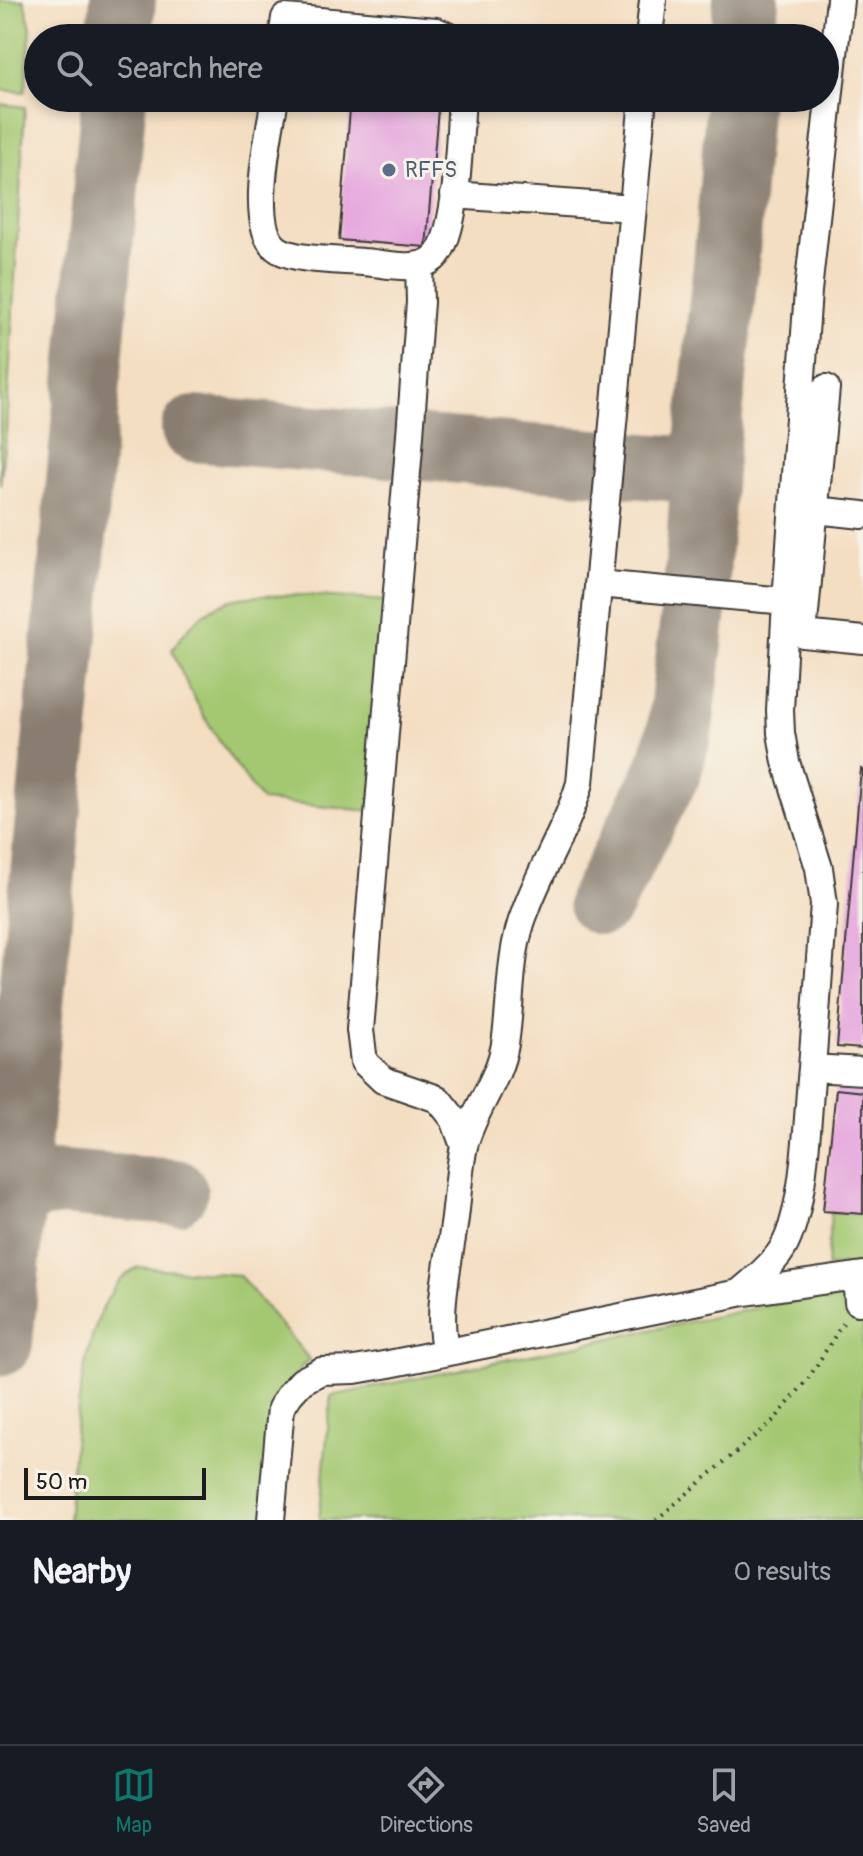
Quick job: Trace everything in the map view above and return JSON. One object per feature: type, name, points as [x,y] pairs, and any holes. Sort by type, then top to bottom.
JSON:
[{"type":"lane","points":[[650,24],[653,0]]},
{"type":"lane","points":[[837,24],[840,0]]},
{"type":"lane","points":[[285,19],[348,24]]},
{"type":"lane","points":[[273,112],[262,201],[265,235],[271,242],[278,249],[297,256],[419,265],[433,259],[443,245],[449,226],[461,112]]},
{"type":"lane","points":[[446,1351],[442,1320],[464,1146],[475,1114],[499,1069],[505,1043],[515,941],[528,904],[572,810],[580,783],[642,112]]},
{"type":"lane","points":[[739,1293],[779,1255],[790,1236],[797,1211],[812,1068],[824,904],[819,868],[786,762],[780,710],[808,291],[828,112]]},
{"type":"lane","points":[[454,195],[633,208]]},
{"type":"lane","points":[[419,265],[420,302],[410,433],[360,1030],[364,1062],[383,1080],[438,1099],[465,1094],[499,1069]]},
{"type":"lane","points":[[826,388],[803,634],[863,640]]},
{"type":"lane","points":[[815,510],[863,515]]},
{"type":"lane","points":[[598,584],[786,601]]},
{"type":"lane","points":[[812,1068],[863,1071]]},
{"type":"lane","points":[[438,1099],[454,1119],[464,1146]]},
{"type":"lane","points":[[271,1520],[281,1408],[302,1381],[321,1371],[355,1370],[739,1293],[814,1283],[859,1284]]},
{"type":"path","points":[[656,1520],[775,1419],[808,1379],[859,1284]]},
{"type":"green space","points":[[0,0],[24,0],[30,24],[24,24],[24,92],[0,90]]},
{"type":"green space","points":[[0,104],[24,107],[25,112],[6,431],[0,485]]},
{"type":"green space","points":[[305,595],[386,601],[370,811],[262,801],[212,729],[190,691],[172,650],[186,631],[214,607],[246,597]]},
{"type":"green space","points":[[831,1212],[863,1214],[863,1263],[827,1267]]},
{"type":"green space","points":[[138,1267],[239,1275],[310,1360],[300,1368],[262,1520],[68,1520],[76,1420],[90,1344],[102,1310],[117,1284]]},
{"type":"green space","points":[[844,1292],[863,1302],[863,1520],[319,1520],[331,1396]]},
{"type":"building","name":"RFFS","points":[[350,112],[438,112],[426,247],[339,240]]},
{"type":"building","points":[[863,770],[863,1049],[837,1047]]},
{"type":"building","points":[[836,1089],[863,1092],[863,1214],[823,1211]]},
{"type":"taxiway","points":[[120,24],[123,0]]},
{"type":"taxiway","points":[[744,24],[746,0]]},
{"type":"taxiway","points":[[0,1343],[113,112]]},
{"type":"taxiway","points":[[601,902],[669,770],[680,728],[696,593],[704,471],[726,264],[738,112]]},
{"type":"taxiway","points":[[194,429],[704,471]]},
{"type":"taxiway","points":[[0,1206],[37,1186],[62,1183],[175,1192]]},
{"type":"place","name":"RFFS","points":[[389,170]]}]
